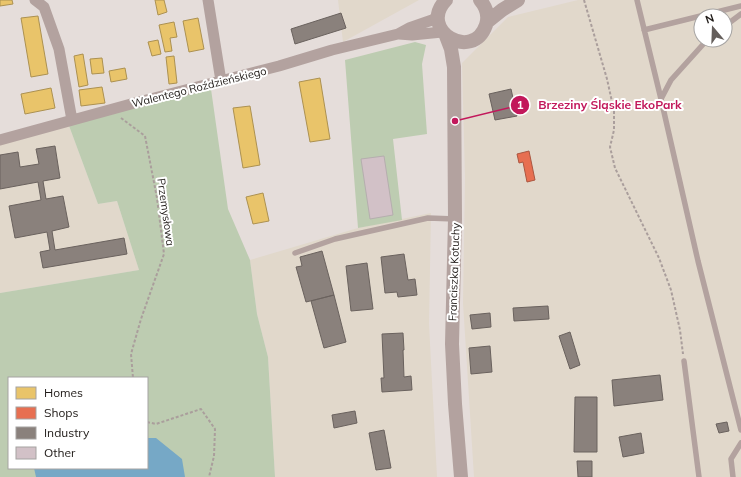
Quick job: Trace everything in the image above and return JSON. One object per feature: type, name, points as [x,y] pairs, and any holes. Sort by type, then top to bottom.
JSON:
[{"type":"street","points":[[35,0],[44,7],[59,49],[72,120]]},
{"type":"street","points":[[208,0],[221,81]]},
{"type":"street","points":[[438,16],[439,9],[446,0]]},
{"type":"street","points":[[481,2],[491,3],[513,0]]},
{"type":"street","points":[[487,22],[518,0]]},
{"type":"street","points":[[444,34],[453,40],[460,42],[467,42],[480,35],[485,29],[487,22],[486,8],[481,2]]},
{"type":"street","name":"Walentego Roździeńskiego","points":[[0,140],[110,109],[398,34],[438,16]]},
{"type":"street","name":"Franciszka Kotuchy","points":[[438,16],[440,27],[451,48],[454,67],[455,219],[452,344],[461,477]]},
{"type":"street","name":"Walentego Roździeńskiego","points":[[398,34],[444,34]]},
{"type":"street","name":"Franciszka Kotuchy","points":[[454,67],[467,42]]},
{"type":"lane","points":[[637,0],[698,262],[741,430]]},
{"type":"lane","points":[[644,30],[741,6]]},
{"type":"lane","points":[[661,99],[671,80],[700,48]]},
{"type":"lane","points":[[295,253],[335,239],[428,218],[455,219]]},
{"type":"lane","points":[[684,361],[699,477]]},
{"type":"lane","points":[[733,477],[731,459],[741,443]]},
{"type":"path","points":[[584,0],[607,79],[614,111],[614,130],[610,147],[615,168],[659,258],[671,290],[680,330],[684,361]]},
{"type":"path","name":"Przemysłowa","points":[[110,109],[145,136],[158,198],[164,254],[141,319],[131,354],[133,377]]},
{"type":"path","points":[[148,422],[156,424],[201,409],[215,429],[214,456],[209,477]]},
{"type":"shaded area","points":[[338,0],[419,0],[343,42]]},
{"type":"shaded area","points":[[578,0],[741,0],[741,477],[474,477],[463,303],[465,178],[462,63],[508,17]]},
{"type":"shaded area","points":[[68,123],[98,204],[117,201],[139,270],[0,293],[0,138]]},
{"type":"shaded area","points":[[431,213],[429,324],[437,477],[275,477],[268,357],[257,314],[250,260],[358,228]]},
{"type":"green space","points":[[415,42],[426,45],[422,64],[427,134],[393,139],[402,220],[358,228],[345,60]]},
{"type":"green space","points":[[211,89],[228,209],[250,260],[257,314],[268,357],[275,477],[0,477],[0,293],[139,270],[117,201],[98,204],[68,123]]},
{"type":"water","points":[[148,438],[156,438],[182,459],[185,477],[36,477],[34,469],[148,469]]},
{"type":"building: Homes","points":[[0,0],[12,0],[13,4],[0,6]]},
{"type":"building: Homes","points":[[155,0],[164,0],[167,12],[158,15]]},
{"type":"building: Homes","points":[[38,16],[48,74],[31,77],[21,18]]},
{"type":"building: Homes","points":[[198,18],[204,49],[189,52],[183,21]]},
{"type":"building: Homes","points":[[174,22],[177,37],[170,38],[172,51],[165,52],[159,25]]},
{"type":"building: Homes","points":[[158,40],[161,54],[152,56],[148,42]]},
{"type":"building: Homes","points":[[83,54],[88,85],[79,87],[74,56]]},
{"type":"building: Homes","points":[[174,56],[177,83],[169,84],[166,57]]},
{"type":"building: Homes","points":[[102,58],[104,73],[92,74],[90,59]]},
{"type":"building: Homes","points":[[125,68],[127,79],[111,82],[109,71]]},
{"type":"building: Homes","points":[[320,78],[330,139],[310,142],[299,82]]},
{"type":"building: Homes","points":[[102,87],[105,103],[81,106],[79,90]]},
{"type":"building: Homes","points":[[51,88],[55,108],[25,114],[21,94]]},
{"type":"building: Homes","points":[[250,106],[260,165],[243,168],[233,108]]},
{"type":"building: Homes","points":[[263,193],[269,221],[253,224],[246,197]]},
{"type":"building: Shops","points":[[529,151],[535,180],[527,182],[523,162],[519,163],[517,154]]},
{"type":"building: Industry","points":[[341,13],[346,28],[295,44],[291,29]]},
{"type":"building: Industry","points":[[511,89],[517,116],[495,120],[489,94]]},
{"type":"building: Industry","points":[[55,146],[60,178],[43,181],[46,199],[63,196],[69,227],[52,231],[55,250],[124,238],[127,254],[43,268],[40,252],[50,250],[47,232],[15,238],[9,206],[41,200],[38,182],[0,189],[0,155],[18,152],[20,167],[39,164],[36,149]]},
{"type":"building: Industry","points":[[322,251],[334,295],[306,302],[296,267],[302,266],[300,257]]},
{"type":"building: Industry","points":[[404,254],[408,280],[415,279],[417,295],[398,297],[397,292],[385,293],[381,257]]},
{"type":"building: Industry","points":[[367,263],[373,309],[351,311],[346,266]]},
{"type":"building: Industry","points":[[334,295],[346,342],[324,348],[311,301]]},
{"type":"building: Industry","points":[[548,306],[549,319],[514,321],[513,308]]},
{"type":"building: Industry","points":[[490,313],[491,327],[472,329],[470,315]]},
{"type":"building: Industry","points":[[570,332],[580,365],[570,369],[559,336]]},
{"type":"building: Industry","points":[[403,333],[404,377],[411,376],[412,390],[382,392],[381,378],[384,378],[382,334]]},
{"type":"building: Industry","points":[[490,346],[492,372],[471,374],[469,348]]},
{"type":"building: Industry","points":[[660,375],[663,400],[614,406],[612,380]]},
{"type":"building: Industry","points":[[575,397],[597,397],[597,452],[574,452]]},
{"type":"building: Industry","points":[[355,411],[357,423],[334,428],[332,415]]},
{"type":"building: Industry","points":[[727,422],[729,431],[719,433],[716,424]]},
{"type":"building: Industry","points":[[384,430],[391,468],[376,470],[369,433]]},
{"type":"building: Industry","points":[[641,433],[644,453],[623,457],[619,437]]},
{"type":"building: Industry","points":[[577,461],[592,461],[592,477],[578,477]]},
{"type":"building: Other","points":[[384,156],[393,215],[370,219],[361,159]]},
{"type":"place","name":"Brzeziny Śląskie EkoPark","points":[[455,121]]}]
